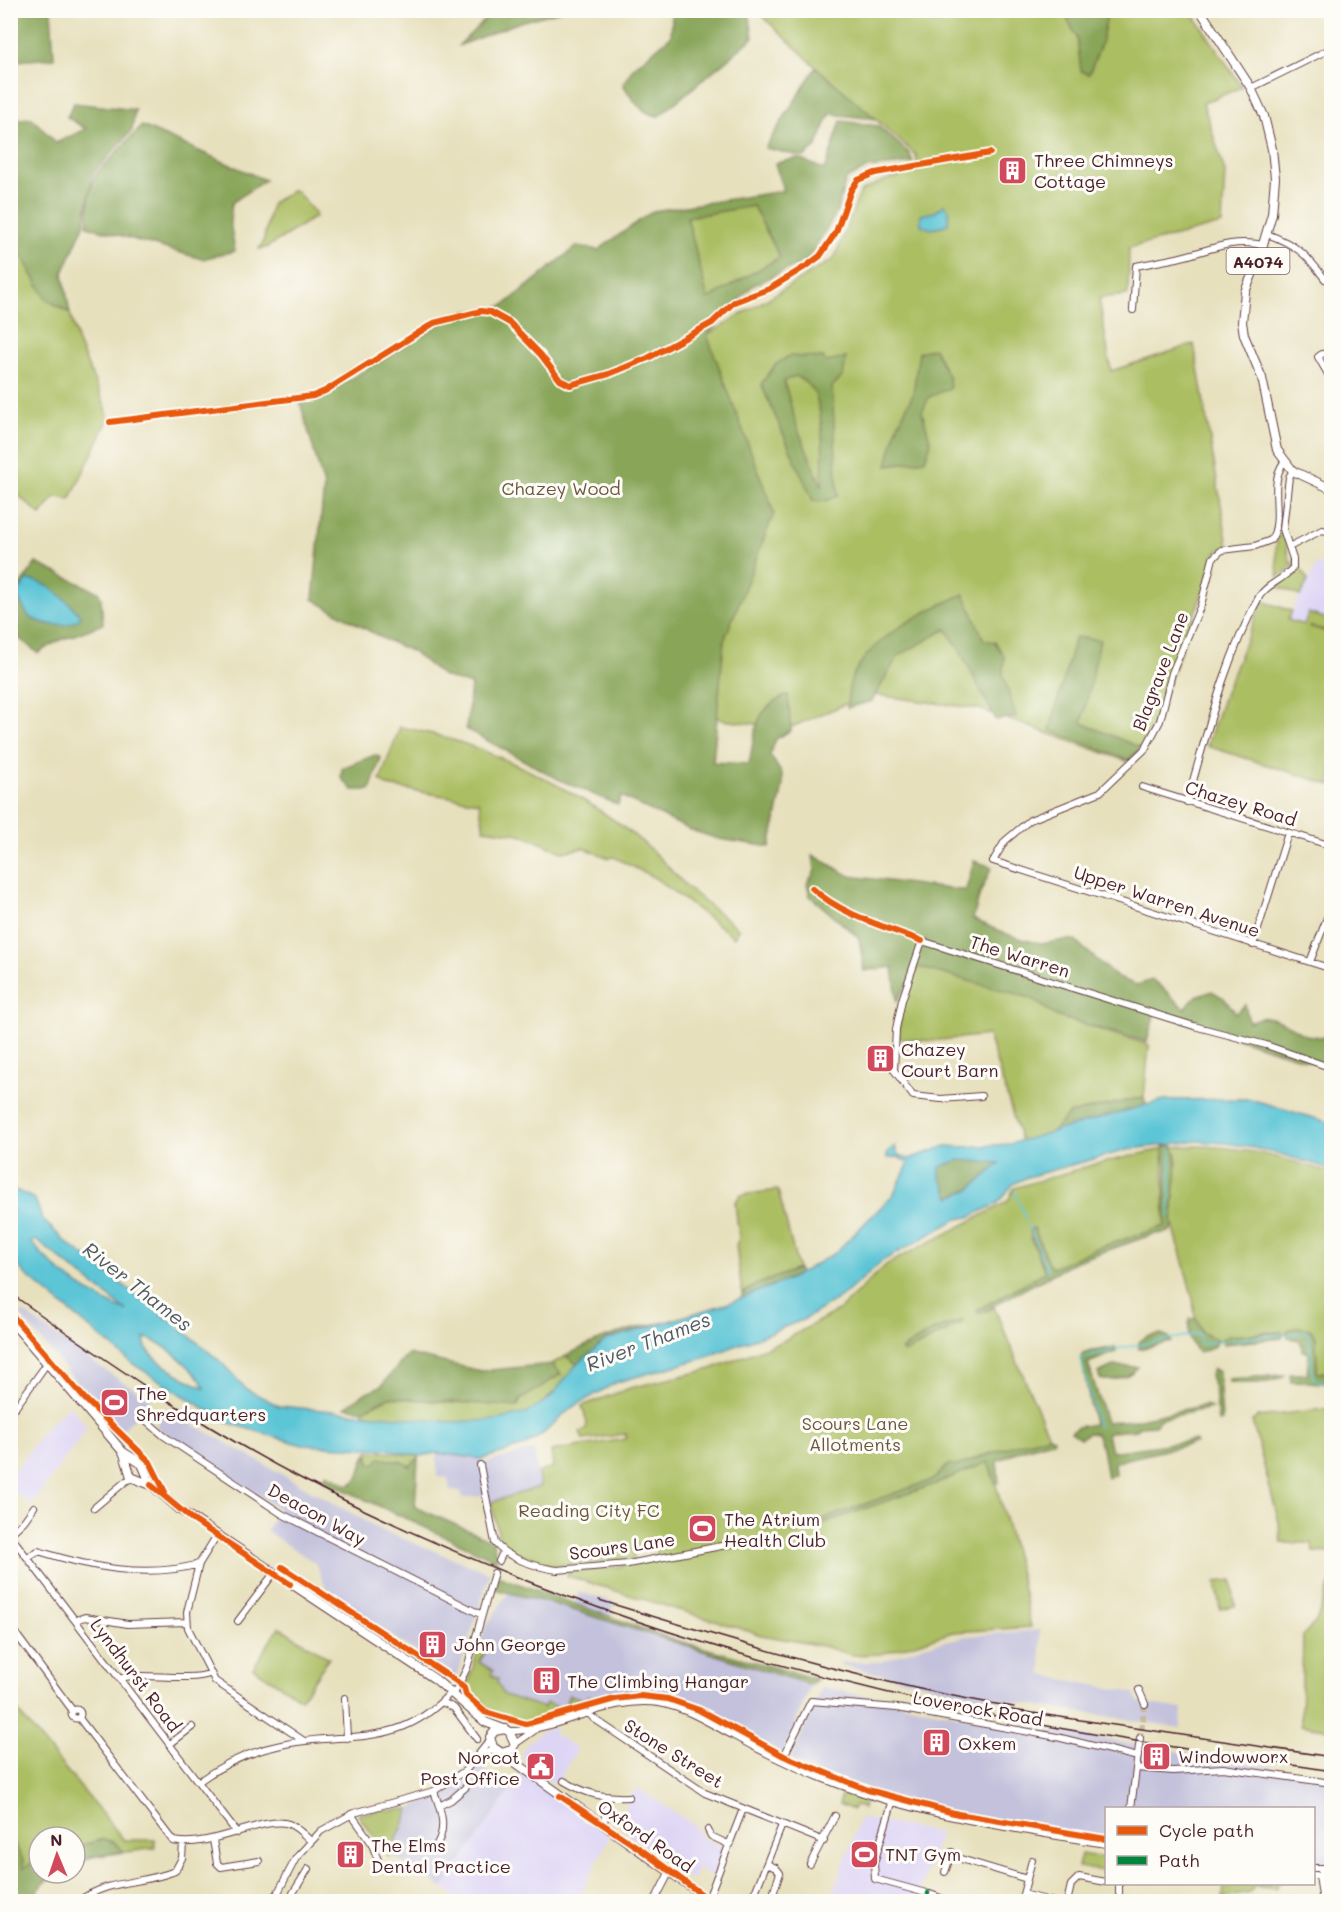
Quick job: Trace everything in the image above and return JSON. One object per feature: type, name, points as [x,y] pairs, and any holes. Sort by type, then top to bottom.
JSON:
[{"type":"main road","name":"A4074","points":[[1200,10],[1251,88],[1264,116],[1274,164],[1274,195],[1267,234],[1245,292],[1242,322],[1244,335],[1262,378],[1277,450],[1293,471],[1332,489]]},
{"type":"main road","points":[[10,1320],[123,1452],[142,1464],[152,1485]]},
{"type":"main road","points":[[123,1452],[131,1476],[152,1485],[188,1516],[452,1693],[486,1722],[507,1730],[521,1769]]},
{"type":"main road","points":[[131,1476],[138,1463]]},
{"type":"main road","points":[[131,1476],[145,1472]]},
{"type":"main road","points":[[486,1722],[490,1739]]},
{"type":"main road","points":[[490,1739],[495,1731],[507,1730]]},
{"type":"main road","name":"Oxford Road","points":[[490,1739],[500,1752],[521,1769],[604,1824],[710,1900]]},
{"type":"main road","points":[[500,1752],[514,1745]]},
{"type":"street","points":[[1251,88],[1331,48]]},
{"type":"street","points":[[1267,234],[1292,244],[1305,253],[1322,271],[1325,279]]},
{"type":"street","points":[[1133,310],[1136,266],[1161,259],[1175,259],[1233,242],[1263,245]]},
{"type":"street","points":[[1318,356],[1332,381]]},
{"type":"street","points":[[1187,802],[1219,691],[1260,596],[1293,567],[1289,547],[1279,528],[1275,493],[1278,473],[1284,462]]},
{"type":"street","points":[[1279,528],[1289,477],[1293,471]]},
{"type":"street","name":"Blagrave Lane","points":[[993,861],[1005,841],[1030,820],[1100,792],[1145,748],[1160,721],[1172,673],[1201,605],[1213,558],[1222,550],[1269,542],[1279,528]]},
{"type":"street","points":[[1289,547],[1322,530],[1332,532]]},
{"type":"street","name":"Chazey Road","points":[[1142,787],[1332,846]]},
{"type":"street","points":[[1253,945],[1288,833]]},
{"type":"street","name":"Upper Warren Avenue","points":[[993,861],[1332,969]]},
{"type":"street","points":[[1310,962],[1332,904]]},
{"type":"street","name":"The Warren","points":[[981,1096],[941,1099],[913,1096],[894,1070],[896,1029],[902,1000],[922,941],[1194,1026],[1266,1045],[1332,1068]]},
{"type":"street","points":[[10,1415],[48,1362]]},
{"type":"street","name":"Deacon Way","points":[[148,1422],[164,1436],[282,1514],[482,1615]]},
{"type":"street","points":[[480,1465],[495,1543],[503,1552],[499,1561]]},
{"type":"street","points":[[94,1508],[131,1476]]},
{"type":"street","name":"Lyndhurst Road","points":[[34,1507],[10,1535],[237,1833]]},
{"type":"street","points":[[217,1535],[199,1564],[186,1622],[209,1674],[215,1681],[304,1741]]},
{"type":"street","name":"Scours Lane","points":[[503,1552],[547,1569],[560,1570],[628,1564],[747,1541]]},
{"type":"street","points":[[28,1557],[38,1551],[90,1566],[129,1571],[183,1569],[199,1564]]},
{"type":"street","points":[[238,1622],[274,1573]]},
{"type":"street","points":[[198,1782],[238,1759],[282,1744],[369,1737],[390,1731],[424,1715],[452,1693],[467,1668],[494,1573]]},
{"type":"street","points":[[76,1620],[85,1617],[128,1624],[186,1622]]},
{"type":"street","points":[[10,1626],[73,1711],[80,1711],[79,1718],[173,1841],[183,1843],[213,1840],[273,1822],[285,1822],[310,1841]]},
{"type":"street","points":[[120,1679],[125,1676],[157,1678],[209,1674]]},
{"type":"street","points":[[1139,1690],[1145,1704]]},
{"type":"street","points":[[345,1698],[347,1738]]},
{"type":"street","name":"Loverock Road","points":[[782,1761],[811,1701],[897,1708],[1057,1737],[1138,1757]]},
{"type":"street","points":[[442,1702],[454,1708],[477,1739]]},
{"type":"street","points":[[514,1745],[536,1730],[588,1712],[625,1703],[669,1705],[696,1714],[782,1761],[829,1781],[892,1803],[975,1823],[1105,1844]]},
{"type":"street","name":"Stone Street","points":[[588,1712],[593,1718],[705,1793],[824,1841]]},
{"type":"street","points":[[170,1744],[192,1727]]},
{"type":"street","points":[[507,1730],[536,1730]]},
{"type":"street","points":[[1131,1807],[1140,1738]]},
{"type":"street","points":[[273,1902],[296,1858],[310,1841],[336,1821],[351,1814],[434,1791],[466,1770],[490,1739]]},
{"type":"street","points":[[478,1757],[490,1751],[500,1752]]},
{"type":"street","points":[[1137,1768],[1173,1771],[1223,1768],[1332,1783]]},
{"type":"street","points":[[564,1781],[587,1794],[607,1798],[629,1797]]},
{"type":"street","points":[[439,1806],[451,1800],[466,1787]]},
{"type":"street","points":[[434,1791],[439,1806],[443,1834],[435,1847]]},
{"type":"street","points":[[579,1807],[587,1794]]},
{"type":"street","points":[[892,1803],[874,1863],[875,1879],[928,1893],[951,1902]]},
{"type":"street","points":[[604,1824],[606,1808]]},
{"type":"street","points":[[710,1900],[743,1809]]},
{"type":"street","points":[[351,1814],[379,1855]]},
{"type":"street","points":[[810,1864],[824,1841],[835,1815]]},
{"type":"street","points":[[746,1902],[756,1890],[782,1825]]},
{"type":"street","points":[[708,1830],[711,1836],[730,1845]]},
{"type":"street","points":[[213,1840],[217,1863],[221,1867],[259,1861]]},
{"type":"street","points":[[76,1902],[97,1890],[120,1882],[175,1871],[182,1858],[183,1843]]},
{"type":"street","points":[[945,1872],[952,1854],[1027,1879]]},
{"type":"street","points":[[1032,1860],[1022,1898],[1054,1902]]},
{"type":"street","points":[[767,1864],[776,1868],[780,1873],[774,1891]]},
{"type":"street","points":[[1315,1868],[1330,1871]]},
{"type":"street","points":[[293,1902],[293,1893],[308,1869]]},
{"type":"street","points":[[654,1902],[670,1871]]},
{"type":"street","points":[[1323,1902],[1316,1879],[1330,1871]]},
{"type":"street","points":[[1067,1902],[1071,1885],[1083,1876],[1105,1882]]},
{"type":"shaded area","points":[[1317,564],[1331,569],[1331,634],[1287,620]]},
{"type":"shaded area","points":[[23,1312],[152,1401],[119,1433],[20,1315]]},
{"type":"shaded area","points":[[70,1405],[87,1428],[31,1505],[11,1488],[11,1476],[47,1427]]},
{"type":"shaded area","points":[[166,1409],[383,1531],[490,1573],[456,1679],[329,1594],[315,1563],[266,1531],[279,1509],[156,1427]]},
{"type":"shaded area","points":[[534,1450],[540,1487],[491,1502],[485,1502],[483,1496],[462,1498],[461,1491],[450,1491],[448,1478],[437,1477],[437,1453],[478,1457],[484,1463]]},
{"type":"shaded area","points":[[509,1592],[811,1685],[783,1754],[693,1704],[653,1693],[637,1692],[532,1722],[486,1711],[466,1692],[485,1628]]},
{"type":"shaded area","points":[[579,1592],[615,1602],[610,1616],[574,1604]]},
{"type":"shaded area","points":[[1040,1630],[1042,1675],[1135,1693],[1138,1702],[1182,1709],[1181,1728],[973,1695],[840,1665],[841,1662],[880,1662],[924,1646],[967,1636]]},
{"type":"shaded area","points":[[822,1687],[967,1717],[1331,1777],[1331,1862],[1315,1861],[1315,1807],[1105,1807],[1105,1837],[959,1814],[891,1797],[826,1777],[791,1759]]},
{"type":"shaded area","points":[[554,1727],[555,1735],[578,1749],[556,1784],[528,1769],[521,1753],[528,1743],[543,1731]]},
{"type":"shaded area","points":[[478,1765],[511,1789],[443,1888],[394,1857],[392,1853],[411,1808],[430,1799],[429,1795],[441,1791]]},
{"type":"shaded area","points":[[522,1773],[611,1834],[577,1901],[461,1901],[443,1888]]},
{"type":"shaded area","points":[[637,1788],[694,1825],[702,1838],[725,1848],[714,1878],[698,1869],[691,1881],[621,1829],[626,1821],[625,1805]]},
{"type":"shaded area","points":[[860,1818],[940,1833],[917,1901],[830,1902]]},
{"type":"green space","points":[[11,10],[51,11],[54,58],[15,61],[11,75]]},
{"type":"green space","points":[[490,11],[560,11],[520,22],[458,46],[492,13]]},
{"type":"green space","points":[[670,11],[749,11],[753,38],[659,116],[642,109],[623,84],[633,68],[671,36]]},
{"type":"green space","points":[[757,11],[1191,11],[1242,87],[1203,103],[1225,172],[1222,224],[1129,248],[1128,295],[1099,298],[1111,371],[1194,344],[1228,546],[1216,552],[1146,744],[1129,762],[979,709],[869,694],[789,728],[722,720],[698,700],[707,335],[834,259],[861,191],[883,181],[918,171],[916,155],[816,67]]},
{"type":"green space","points":[[1063,11],[1108,11],[1101,44],[1089,74],[1081,71],[1077,38]]},
{"type":"green space","points":[[816,67],[876,119],[830,114],[816,147],[804,157],[765,148]]},
{"type":"green space","points":[[74,103],[135,110],[132,131],[93,173],[84,225],[63,273],[70,313],[46,299],[22,256],[11,247],[10,120],[32,118],[56,143],[86,129],[67,117]]},
{"type":"green space","name":"Chazey Wood","points":[[841,121],[878,126],[910,154],[913,163],[868,168],[846,179],[836,214],[807,260],[752,286],[707,335],[774,513],[724,641],[713,762],[749,764],[755,731],[762,714],[768,707],[788,695],[791,730],[776,739],[770,755],[782,774],[783,786],[770,847],[719,839],[690,830],[621,796],[618,805],[560,780],[466,729],[471,685],[443,676],[413,652],[382,638],[313,599],[324,486],[300,402],[331,391],[439,325],[448,315],[503,306],[577,246],[598,250],[653,211],[783,191],[775,163],[798,158],[825,170]],"holes":[[[753,206],[780,257],[708,299],[687,217]]]},
{"type":"green space","points":[[142,126],[265,180],[232,203],[230,222],[235,251],[202,259],[87,226],[90,193],[96,174]]},
{"type":"green space","points":[[291,191],[296,191],[315,213],[315,217],[266,248],[259,249],[263,243],[272,203]]},
{"type":"green space","points":[[753,206],[780,257],[708,300],[687,217]]},
{"type":"green space","points":[[11,247],[22,256],[46,299],[70,313],[78,343],[106,408],[108,420],[70,500],[56,496],[41,515],[11,489]]},
{"type":"green space","points":[[934,348],[949,378],[950,388],[929,397],[922,412],[931,443],[925,460],[887,465],[897,427],[913,394],[919,352]]},
{"type":"green space","points":[[789,356],[823,358],[826,362],[846,358],[843,376],[832,387],[838,496],[826,501],[813,501],[761,384],[776,364]],"holes":[[[796,376],[806,382],[814,392],[820,412],[822,487],[797,427],[784,381]]]},
{"type":"green space","points":[[1279,533],[1283,534],[1291,564],[1287,571],[1278,577],[1276,547]]},
{"type":"green space","points":[[1295,558],[1308,581],[1300,596],[1275,585],[1291,573]]},
{"type":"green space","points":[[36,563],[98,592],[101,598],[103,624],[56,642],[38,653],[11,632],[11,598]]},
{"type":"green space","points":[[964,594],[984,640],[995,642],[1004,656],[1003,675],[1016,717],[996,720],[958,647],[946,629],[898,656],[872,701],[847,708],[851,680],[870,651],[915,618]]},
{"type":"green space","points":[[1262,601],[1292,611],[1288,620],[1304,625],[1308,613],[1331,620],[1329,631],[1308,626],[1331,632],[1331,785],[1207,746],[1224,695]]},
{"type":"green space","points":[[1075,637],[1100,640],[1082,723],[1141,748],[1127,760],[1050,730]]},
{"type":"green space","points":[[400,727],[462,743],[494,755],[559,786],[616,822],[641,841],[696,895],[739,929],[734,937],[655,878],[614,857],[609,858],[584,848],[562,852],[520,834],[484,829],[479,802],[387,786],[380,780]]},
{"type":"green space","points":[[375,755],[381,758],[370,790],[353,790],[341,778],[342,768]]},
{"type":"green space","points":[[813,855],[850,876],[957,890],[966,890],[974,861],[992,867],[980,893],[973,919],[1006,934],[1032,942],[1074,940],[1118,978],[1137,985],[1152,980],[1185,1008],[1194,998],[1212,991],[1224,998],[1236,1013],[1245,1005],[1249,1022],[1264,1017],[1271,1018],[1303,1034],[1328,1038],[1331,1040],[1331,1068],[1155,1012],[1147,1042],[1056,1016],[1031,998],[918,967],[897,1001],[893,967],[864,971],[859,938],[810,896],[807,884],[815,871]]},
{"type":"green space","points":[[918,967],[1031,998],[1056,1016],[1149,1045],[1144,1097],[1069,1114],[1052,1132],[1021,1141],[988,1035],[931,1041],[898,1038],[901,1003]]},
{"type":"green space","points":[[1144,1097],[1146,1105],[1052,1132],[1069,1114]]},
{"type":"green space","points":[[1163,1146],[1173,1146],[1177,1165],[1173,1227],[1169,1232],[1151,1235],[1077,1261],[978,1314],[977,1310],[1045,1272],[1029,1230],[1034,1228],[1049,1265],[1053,1268],[1097,1248],[1165,1226],[1166,1168]]},
{"type":"green space","points":[[1173,1147],[1213,1147],[1254,1152],[1331,1173],[1329,1202],[1332,1254],[1328,1254],[1332,1272],[1331,1372],[1317,1373],[1316,1337],[1288,1330],[1288,1333],[1262,1332],[1216,1341],[1201,1332],[1197,1319],[1195,1319],[1193,1299],[1172,1221],[1177,1155]]},
{"type":"green space","points":[[1163,1149],[1165,1229],[1148,1233],[1050,1271],[1030,1237],[1046,1272],[977,1310],[988,1311],[994,1307],[1049,1436],[978,1457],[936,1478],[989,1459],[1019,1570],[1031,1627],[953,1632],[881,1654],[852,1655],[823,1646],[761,1635],[567,1576],[567,1572],[611,1568],[657,1557],[654,1544],[633,1546],[634,1560],[548,1566],[501,1546],[491,1502],[540,1487],[538,1473],[553,1467],[551,1451],[626,1439],[625,1434],[583,1440],[580,1432],[586,1429],[587,1422],[582,1406],[630,1388],[711,1369],[783,1341],[839,1310],[887,1264],[1008,1201],[1014,1188],[1096,1164]]},
{"type":"green space","points":[[959,1160],[1000,1163],[971,1188],[950,1197],[940,1177],[940,1167]]},
{"type":"green space","points":[[778,1190],[798,1269],[756,1285],[742,1294],[736,1245],[739,1238],[735,1202],[741,1195]]},
{"type":"green space","points":[[798,1269],[800,1274],[742,1298],[742,1294],[756,1285]]},
{"type":"green space","points":[[1190,1319],[1197,1319],[1201,1332],[1216,1339],[1215,1345],[1208,1350],[1198,1352],[1195,1349],[1189,1337]]},
{"type":"green space","points":[[963,1320],[962,1323],[904,1353],[901,1350],[932,1331]]},
{"type":"green space","points":[[668,1322],[606,1340],[577,1364],[566,1356],[616,1334]]},
{"type":"green space","points":[[1298,1327],[1310,1329],[1316,1337],[1317,1373],[1331,1372],[1331,1383],[1291,1382],[1290,1374],[1307,1374],[1309,1353],[1302,1350],[1300,1340],[1288,1338],[1288,1330]]},
{"type":"green space","points":[[1283,1332],[1282,1338],[1223,1344],[1222,1339],[1229,1336]]},
{"type":"green space","points":[[1161,1334],[1169,1337],[1171,1342],[1139,1349],[1139,1342],[1147,1336]]},
{"type":"green space","points":[[1115,1347],[1116,1352],[1088,1363],[1106,1422],[1135,1420],[1205,1405],[1211,1408],[1160,1419],[1155,1425],[1139,1426],[1136,1430],[1107,1434],[1111,1452],[1195,1440],[1196,1443],[1114,1462],[1115,1474],[1107,1478],[1102,1448],[1096,1434],[1088,1433],[1080,1438],[1071,1432],[1078,1427],[1094,1424],[1081,1356],[1083,1353]]},
{"type":"green space","points":[[408,1354],[481,1371],[552,1364],[561,1374],[520,1400],[518,1407],[389,1397],[363,1410],[345,1407],[367,1392],[381,1386]]},
{"type":"green space","points":[[566,1356],[577,1364],[561,1384],[536,1408],[511,1418],[470,1423],[363,1414],[363,1410],[389,1397],[451,1403],[520,1400],[561,1374],[552,1364]]},
{"type":"green space","points":[[1113,1366],[1138,1367],[1130,1374],[1120,1378],[1100,1379],[1098,1373]]},
{"type":"green space","points":[[1213,1369],[1219,1372],[1222,1421],[1218,1422],[1216,1397],[1210,1375]]},
{"type":"green space","points":[[1284,1375],[1266,1382],[1229,1382],[1229,1379]]},
{"type":"green space","points":[[1331,1408],[1331,1553],[1313,1552],[1312,1543],[1281,1543],[1279,1522],[1252,1421],[1258,1417]]},
{"type":"green space","points":[[1049,1436],[1054,1438],[1053,1441],[1020,1450],[997,1461],[999,1482],[995,1483],[988,1462],[938,1483],[793,1534],[792,1530],[934,1479],[949,1464],[956,1466],[1015,1445]]},
{"type":"green space","points":[[368,1451],[418,1455],[418,1459],[410,1466],[402,1462],[381,1459],[374,1465],[370,1463]]},
{"type":"green space","points":[[367,1454],[370,1463],[374,1465],[380,1458],[402,1462],[409,1466],[418,1459],[415,1507],[493,1541],[497,1561],[323,1480],[327,1474],[348,1485],[353,1483]]},
{"type":"green space","points":[[497,1576],[672,1639],[816,1679],[811,1685],[557,1605],[494,1589]]},
{"type":"green space","points":[[1232,1580],[1235,1606],[1220,1609],[1216,1582]]},
{"type":"green space","points":[[1331,1581],[1332,1730],[1301,1725],[1303,1635],[1316,1622]]},
{"type":"green space","points":[[279,1627],[329,1658],[301,1699],[253,1668]]},
{"type":"green space","points":[[480,1642],[487,1650],[479,1662],[493,1671],[491,1675],[498,1679],[497,1682],[504,1695],[544,1708],[546,1703],[564,1709],[569,1695],[585,1700],[588,1696],[600,1701],[525,1723],[485,1710],[466,1692]]},
{"type":"green space","points":[[10,1702],[124,1840],[155,1840],[155,1848],[87,1859],[87,1825],[27,1825],[27,1885],[42,1885],[31,1901],[11,1901]]},
{"type":"green space","points":[[843,1792],[865,1800],[863,1808],[855,1806],[853,1810],[839,1804]]},
{"type":"green space","points":[[410,1809],[389,1857],[358,1815],[380,1810]]},
{"type":"green space","points":[[10,1835],[23,1860],[24,1868],[27,1866],[27,1885],[42,1885],[31,1901],[11,1901]]},
{"type":"green space","points":[[104,1839],[113,1842],[124,1851],[87,1859],[87,1844]]},
{"type":"green space","points":[[1081,1854],[1105,1858],[1104,1871],[1078,1867]]},
{"type":"green space","points":[[1224,1885],[1278,1885],[1276,1889],[1254,1886],[1250,1893],[1223,1898]]},
{"type":"water","points":[[915,11],[960,11],[956,18],[934,23],[925,20]]},
{"type":"water","points":[[944,205],[949,210],[948,224],[932,229],[921,225],[921,215],[935,212]]},
{"type":"water","points":[[28,580],[44,584],[57,592],[80,615],[79,619],[67,624],[54,625],[29,617],[16,595]]},
{"type":"water","name":"River Thames","points":[[1250,1099],[1331,1123],[1331,1169],[1270,1151],[1227,1143],[1197,1141],[1131,1149],[1027,1177],[1013,1184],[998,1203],[970,1217],[957,1219],[882,1261],[845,1294],[805,1319],[704,1358],[617,1382],[571,1408],[544,1433],[524,1446],[482,1459],[437,1453],[420,1456],[386,1449],[302,1445],[226,1422],[133,1364],[25,1274],[11,1258],[11,1210],[15,1212],[11,1208],[11,1188],[35,1199],[42,1219],[67,1243],[179,1327],[221,1362],[246,1389],[279,1406],[451,1422],[497,1420],[527,1413],[550,1398],[577,1364],[606,1340],[729,1303],[790,1279],[835,1253],[893,1195],[909,1163],[898,1157],[887,1158],[887,1152],[895,1146],[897,1154],[909,1159],[946,1146],[1010,1144],[1164,1100]],"holes":[[[959,1160],[1000,1163],[971,1189],[950,1197],[940,1177],[940,1167]],[[36,1240],[127,1311],[100,1299],[75,1283],[31,1242]],[[145,1338],[170,1351],[195,1373],[205,1388],[157,1360],[145,1345]]]},
{"type":"waterway","points":[[1170,1217],[1171,1147]]},
{"type":"waterway","points":[[1014,1190],[1026,1219]]},
{"type":"waterway","points":[[1028,1225],[1048,1272]]},
{"type":"waterway","points":[[1231,1340],[1308,1332],[1313,1378],[1316,1381],[1332,1380]]},
{"type":"waterway","points":[[1098,1427],[1081,1359],[1116,1349],[1198,1334],[1201,1344],[1226,1340]]},
{"type":"tunnel","points":[[1140,1738],[1145,1704]]},
{"type":"railway","points":[[10,1293],[155,1392],[267,1460],[391,1523],[565,1596],[745,1655],[928,1702],[1098,1735],[1332,1771]]},
{"type":"railway","points":[[599,1600],[805,1661],[961,1698],[1014,1707]]},
{"type":"railway","points":[[1005,1709],[1332,1757]]},
{"type":"marked path","points":[[926,1893],[930,1894]]},
{"type":"cycle path","points":[[110,422],[313,396],[325,391],[434,323],[481,311],[490,312],[510,323],[541,355],[560,380],[570,385],[609,374],[648,358],[712,323],[734,302],[769,289],[820,256],[836,232],[851,190],[858,180],[875,173],[990,153]]},
{"type":"cycle path","points":[[812,888],[836,906],[850,913],[922,941]]},
{"type":"cycle path","points":[[10,1313],[85,1399],[150,1462],[165,1492]]},
{"type":"cycle path","points":[[151,1485],[193,1520],[290,1584]]},
{"type":"cycle path","points":[[282,1567],[456,1681],[464,1688],[466,1695],[485,1712],[526,1724],[615,1699],[641,1696],[668,1699],[699,1710],[784,1756],[868,1790],[958,1814],[1105,1839]]},
{"type":"cycle path","points":[[560,1796],[640,1849],[708,1899]]},
{"type":"place","name":"Three Chimneys Cottage","points":[[1013,170]]},
{"type":"place","name":"Chazey Court Barn","points":[[880,1059]]},
{"type":"place","name":"The Shredquarters","points":[[115,1403]]},
{"type":"place","name":"The Atrium Health Club","points":[[703,1529]]},
{"type":"place","name":"John George","points":[[433,1644]]},
{"type":"place","name":"The Climbing Hangar","points":[[546,1681]]},
{"type":"place","name":"Oxkem","points":[[937,1743]]},
{"type":"place","name":"Windowworx","points":[[1157,1756]]},
{"type":"place","name":"Norcot Post Office","points":[[541,1767]]},
{"type":"place","name":"TNT Gym","points":[[864,1854]]},
{"type":"place","name":"The Elms Dental Practice","points":[[350,1855]]},
{"type":"park label","name":"Scours Lane Allotments","points":[[855,1433]]},
{"type":"park label","name":"Reading City FC","points":[[589,1510]]}]
